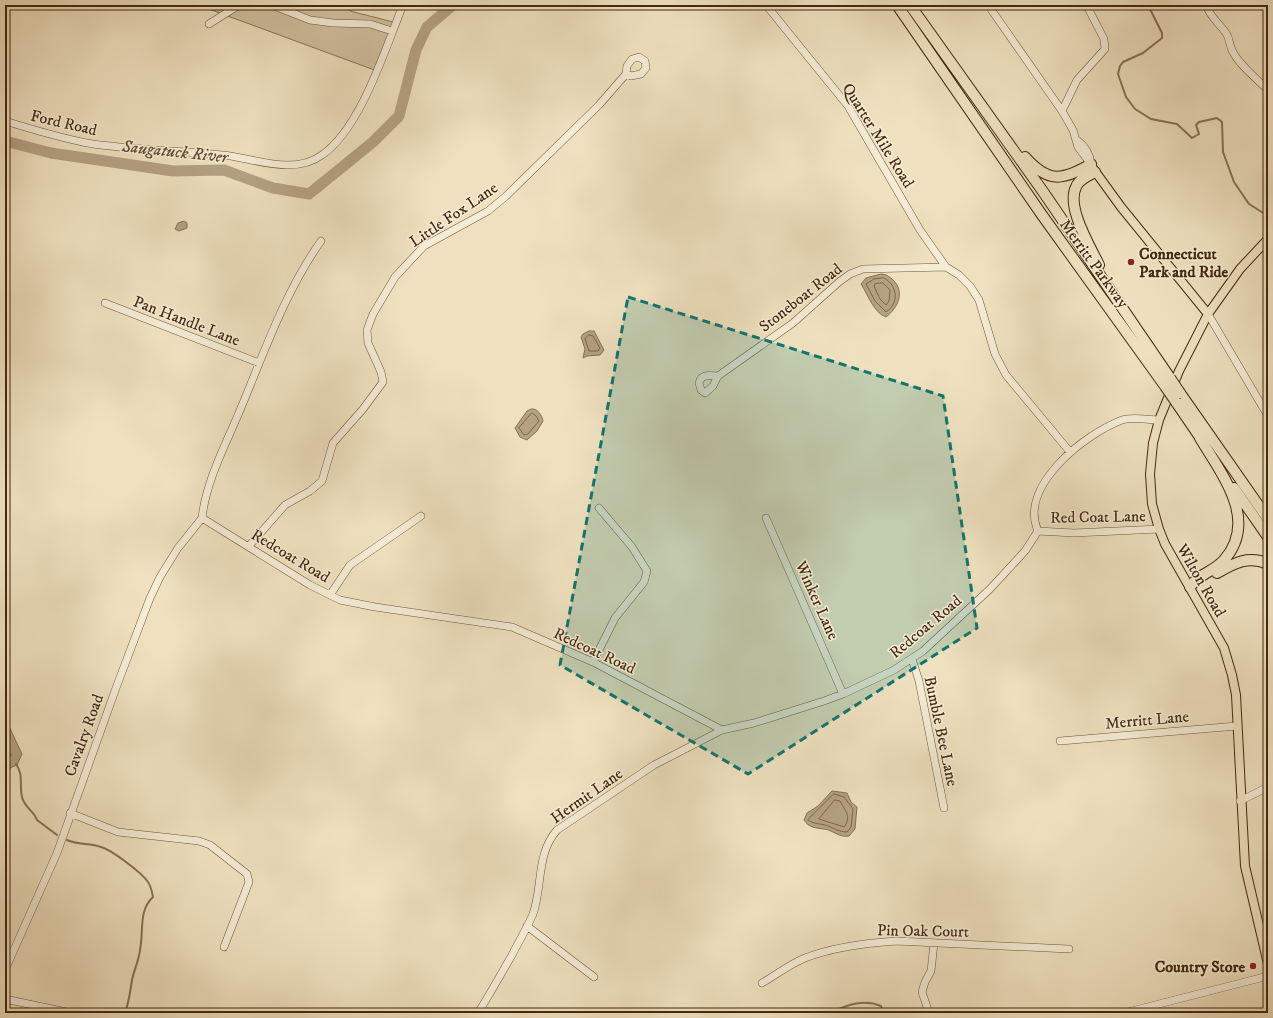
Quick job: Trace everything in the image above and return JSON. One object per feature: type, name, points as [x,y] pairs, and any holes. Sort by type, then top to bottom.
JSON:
[{"type":"highway","name":"Merritt Parkway","points":[[897,5],[1042,215],[1168,382]]},
{"type":"highway","name":"Merritt Parkway","points":[[910,5],[1044,193],[1126,314],[1178,398],[1200,438],[1268,537]]},
{"type":"highway","points":[[951,62],[1015,146],[1033,166],[1044,175],[1056,178],[1067,177],[1093,168]]},
{"type":"highway","points":[[1093,168],[1076,186],[1073,197],[1074,210],[1100,267],[1126,314]]},
{"type":"highway","name":"Merritt Parkway","points":[[1178,398],[1268,519]]},
{"type":"highway","points":[[1190,587],[1198,579],[1221,564],[1229,554],[1239,528],[1239,513],[1234,499],[1200,438]]},
{"type":"highway","points":[[1190,587],[1200,584],[1238,562],[1252,560],[1268,564]]},
{"type":"main road","points":[[1093,168],[1134,224],[1208,314]]},
{"type":"main road","name":"Wilton Road","points":[[1268,239],[1240,269],[1208,314],[1179,371],[1159,420],[1153,443],[1150,474],[1152,504],[1165,544],[1224,648],[1232,674],[1236,695],[1240,801],[1245,866],[1268,964]]},
{"type":"street","points":[[208,24],[238,5]]},
{"type":"street","points":[[272,5],[310,20],[334,23],[370,24],[392,31]]},
{"type":"street","name":"Ford Road","points":[[5,121],[42,133],[92,144],[227,156],[285,165],[303,164],[314,161],[329,150],[354,120],[403,5]]},
{"type":"street","name":"Quarter Mile Road","points":[[766,5],[848,106],[920,230],[946,267]]},
{"type":"street","points":[[988,5],[1062,111],[1077,140],[1078,147],[1093,168]]},
{"type":"street","points":[[1206,5],[1210,15],[1231,40],[1231,50],[1268,90]]},
{"type":"street","points":[[1062,111],[1076,80],[1105,49],[1104,39],[1088,8]]},
{"type":"street","name":"Little Fox Lane","points":[[250,546],[274,515],[285,505],[310,491],[322,481],[333,444],[363,409],[383,382],[381,372],[368,343],[367,330],[373,314],[395,277],[424,246],[497,205],[599,104],[626,74]]},
{"type":"street","points":[[202,518],[204,503],[224,448],[259,363],[298,277],[321,241]]},
{"type":"street","points":[[946,267],[964,280],[979,300],[995,354],[1006,375],[1070,452]]},
{"type":"street","name":"Stoneboat Road","points":[[718,376],[793,323],[850,274],[863,269],[946,267]]},
{"type":"street","name":"Pan Handle Lane","points":[[105,303],[259,363]]},
{"type":"street","points":[[1208,314],[1268,416]]},
{"type":"street","points":[[1038,531],[1033,516],[1040,492],[1057,466],[1070,452],[1086,440],[1123,420],[1159,420]]},
{"type":"street","points":[[593,662],[615,618],[644,582],[647,570],[632,547],[600,508]]},
{"type":"street","points":[[330,595],[350,565],[420,516]]},
{"type":"street","name":"Redcoat Road","points":[[202,518],[250,546],[310,585],[330,595],[354,604],[375,608],[512,627],[593,662],[722,730],[754,723],[843,694],[878,679],[912,659],[1001,578],[1025,551],[1038,531]]},
{"type":"street","name":"Cavalry Road","points":[[5,970],[57,852],[70,813],[150,598],[160,577],[178,548],[202,518]]},
{"type":"street","name":"Winker Lane","points":[[766,518],[843,694]]},
{"type":"street","name":"Red Coat Lane","points":[[1038,531],[1074,534],[1160,529]]},
{"type":"street","name":"Bumble Bee Lane","points":[[912,659],[919,681],[944,808]]},
{"type":"street","name":"Merritt Lane","points":[[1060,741],[1237,726]]},
{"type":"street","name":"Hermit Lane","points":[[478,1013],[527,926],[537,900],[544,852],[550,838],[557,830],[654,765],[722,730]]},
{"type":"street","points":[[1240,801],[1268,787]]},
{"type":"street","points":[[70,813],[118,832],[199,841],[210,845],[247,874],[249,882],[224,947]]},
{"type":"street","points":[[527,926],[594,977]]},
{"type":"street","name":"Pin Oak Court","points":[[762,983],[805,958],[839,949],[896,941],[1069,949]]},
{"type":"street","points":[[929,1013],[922,992],[931,971],[934,943]]},
{"type":"street","points":[[1124,1013],[1268,976]]},
{"type":"street","points":[[5,999],[71,1013]]},
{"type":"highlighted area","points":[[628,297],[943,396],[977,628],[748,774],[560,665]]},
{"type":"shaded area","points":[[198,5],[345,5],[350,11],[397,23],[377,71]]},
{"type":"water","points":[[184,221],[187,223],[187,228],[179,231],[175,229],[178,223]]},
{"type":"water","points":[[881,274],[892,279],[899,289],[899,299],[897,304],[886,317],[878,312],[861,284],[866,278]]},
{"type":"water","points":[[589,331],[594,331],[604,350],[600,355],[587,356],[583,358],[585,349],[581,337]]},
{"type":"water","points":[[531,409],[539,412],[543,421],[537,431],[527,440],[520,437],[515,428],[527,411]]},
{"type":"water","points":[[5,718],[22,754],[17,765],[5,772],[5,759],[12,755],[5,751]]},
{"type":"water","points":[[832,791],[847,793],[851,802],[857,807],[855,829],[849,836],[842,836],[827,830],[813,827],[808,825],[804,820],[807,813],[818,806]]},
{"type":"waterway","name":"Saugatuck River","points":[[5,141],[51,153],[173,171],[224,170],[273,188],[309,194],[373,142],[399,116],[416,50],[427,27],[453,5]]},
{"type":"waterway","points":[[1148,5],[1162,33],[1162,38],[1143,53],[1123,62],[1120,66],[1118,74],[1126,97],[1135,109],[1151,119],[1177,124],[1192,138],[1199,134],[1196,125],[1199,122],[1217,118],[1222,122],[1223,152],[1234,182],[1249,204],[1268,216]]},
{"type":"waterway","points":[[16,764],[21,776],[21,793],[25,804],[37,820],[57,835]]},
{"type":"waterway","points":[[67,840],[75,843],[97,846],[112,852],[140,873],[151,887],[153,897],[148,903],[143,915],[139,954],[125,1013]]},
{"type":"waterway","points":[[829,1013],[861,1003],[881,1006],[883,1013]]},
{"type":"place","name":"Connecticut Park and Ride","points":[[1131,262]]},
{"type":"place","name":"Country Store","points":[[1253,966]]}]
